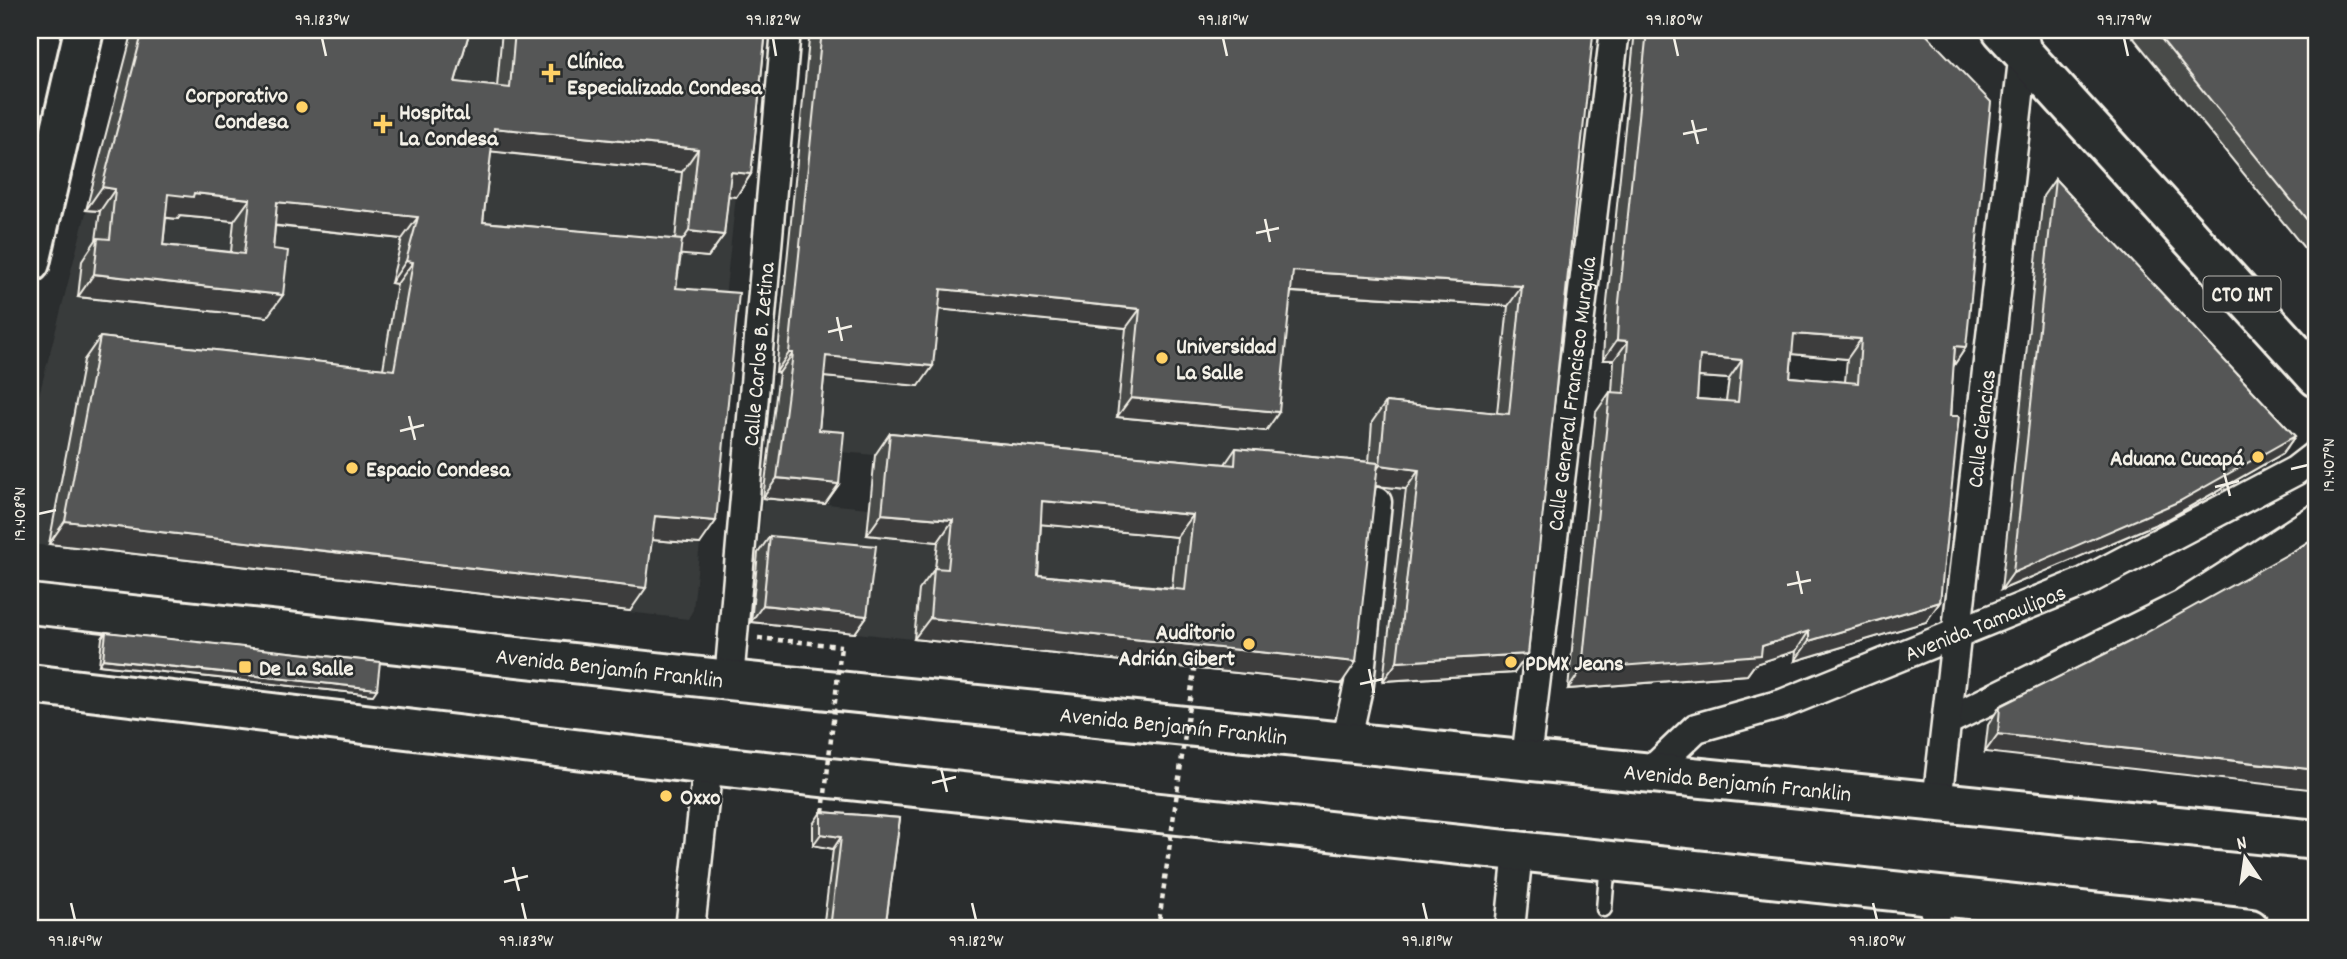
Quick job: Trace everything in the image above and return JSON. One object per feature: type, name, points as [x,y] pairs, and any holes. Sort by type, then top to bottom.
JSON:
[{"type":"main road","points":[[30,263],[84,30]]},
{"type":"main road","name":"CTO INT","points":[[2017,38],[2317,377]]},
{"type":"main road","name":"Avenida Benjamín Franklin","points":[[30,604],[729,680],[2317,840]]},
{"type":"main road","points":[[30,684],[708,765],[1608,861],[1936,913],[2250,929]]},
{"type":"street","name":"Calle Carlos B. Zetina","points":[[729,680],[786,30]]},
{"type":"street","name":"Calle General Francisco Murguía","points":[[1527,759],[1615,30]]},
{"type":"street","name":"Calle Ciencias","points":[[1937,802],[1957,632],[2017,38]]},
{"type":"street","name":"Avenida Tamaulipas","points":[[1648,773],[1696,727],[1782,704],[2084,582],[2295,471],[2317,454]]},
{"type":"street","points":[[1346,742],[1359,684],[1377,502]]},
{"type":"street","points":[[1947,721],[2182,605],[2317,518]]},
{"type":"street","points":[[691,929],[708,765]]},
{"type":"street","points":[[1510,929],[1518,851]]},
{"type":"lane","points":[[1604,909],[1608,861]]},
{"type":"path","points":[[733,636],[841,646],[823,813]]},
{"type":"path","points":[[1158,929],[1196,661]]},
{"type":"shaded area","points":[[133,30],[658,30],[744,122],[723,316],[644,539],[700,544],[693,610],[688,619],[30,544],[30,430]]},
{"type":"shaded area","name":"Universidad La Salle","points":[[1582,30],[1532,502],[1383,681],[1341,684],[751,622],[763,498],[869,508],[875,455],[768,446],[799,139]]},
{"type":"building","points":[[143,30],[470,30],[455,82],[510,88],[515,30],[766,30],[751,174],[731,172],[724,235],[689,231],[698,149],[494,128],[483,222],[682,240],[676,288],[739,293],[716,521],[655,516],[646,588],[65,521],[100,337],[394,370],[413,262],[406,261],[418,217],[277,202],[273,249],[288,251],[283,295],[94,274],[98,238],[110,239],[115,189],[102,187]],"holes":[[[194,193],[250,199],[244,254],[163,245],[168,194],[193,197]]]},
{"type":"building","points":[[822,30],[1589,30],[1593,35],[1528,654],[1397,662],[1419,470],[1380,465],[1386,402],[1509,414],[1522,286],[1293,271],[1279,412],[1131,398],[1140,309],[941,289],[933,366],[826,356],[819,430],[844,432],[839,484],[777,478],[793,353],[789,353]]},
{"type":"building","points":[[1647,30],[1922,30],[1991,102],[1966,347],[1955,346],[1950,416],[1959,416],[1940,602],[1809,641],[1809,631],[1762,646],[1761,655],[1582,669],[1610,392],[1624,393],[1628,341],[1617,340]],"holes":[[[1794,334],[1861,339],[1858,383],[1790,377]],[[1700,356],[1742,360],[1738,402],[1697,399]]]},
{"type":"building","points":[[2154,30],[2317,30],[2317,232],[2316,231]]},
{"type":"building","points":[[2055,179],[2295,436],[2180,501],[2013,573]]},
{"type":"building","points":[[890,433],[1235,465],[1236,448],[1378,463],[1356,662],[930,618],[934,568],[948,569],[953,520],[882,514]],"holes":[[[1042,501],[1193,515],[1185,590],[1038,575]]]},
{"type":"building","points":[[770,536],[876,546],[867,616],[763,605]]},
{"type":"building","points":[[2317,538],[2317,770],[1998,734],[2000,706],[2131,641]]},
{"type":"building","points":[[106,632],[380,662],[377,689],[103,659]]},
{"type":"building","points":[[821,812],[900,818],[885,929],[830,929],[841,837],[821,834]]},
{"type":"place","name":"Clínica Especializada Condesa","points":[[551,73]]},
{"type":"place","name":"Corporativo Condesa","points":[[302,107]]},
{"type":"place","name":"Hospital La Condesa","points":[[383,124]]},
{"type":"place","name":"Universidad La Salle","points":[[1162,358]]},
{"type":"place","name":"Aduana Cucapá","points":[[2258,457]]},
{"type":"place","name":"Espacio Condesa","points":[[352,468]]},
{"type":"place","name":"Auditorio Adrián Gibert","points":[[1249,644]]},
{"type":"place","name":"PDMX Jeans","points":[[1511,662]]},
{"type":"place","name":"De La Salle","points":[[245,667]]},
{"type":"place","name":"Oxxo","points":[[666,796]]}]
